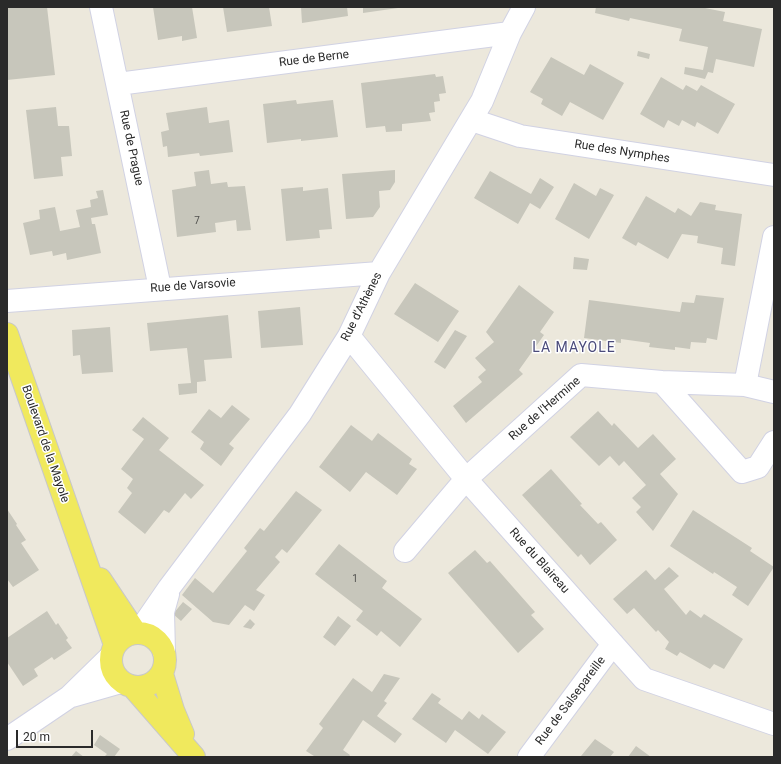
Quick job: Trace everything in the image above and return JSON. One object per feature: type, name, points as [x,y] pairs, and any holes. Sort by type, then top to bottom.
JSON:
[{"type":"main road","name":"Boulevard de la Mayole","points":[[7,334],[84,553],[113,651]]},
{"type":"main road","name":"Boulevard de la Mayole","points":[[84,553],[137,633]]},
{"type":"main road","points":[[127,684],[144,687],[156,681],[162,674],[165,665],[164,652],[156,640],[147,634],[137,633],[126,635],[113,651],[112,669],[192,755]]},
{"type":"main road","points":[[162,674],[173,710],[192,755]]},
{"type":"street","name":"Rue de Prague","points":[[101,7],[160,288]]},
{"type":"street","name":"Rue d'Athènes","points":[[137,633],[300,414],[349,336],[379,273],[472,120],[482,101],[510,33],[524,7]]},
{"type":"street","name":"Rue de Berne","points":[[118,84],[510,33]]},
{"type":"street","name":"Rue des Nymphes","points":[[472,120],[520,136],[774,175]]},
{"type":"street","points":[[745,385],[774,237]]},
{"type":"street","name":"Rue de Varsovie","points":[[7,301],[160,288],[379,273]]},
{"type":"street","name":"Rue du Blaireau","points":[[349,336],[466,479],[644,679],[774,724]]},
{"type":"street","name":"Rue de l'Hermine","points":[[405,551],[466,479],[580,375],[662,382],[745,385],[774,392]]},
{"type":"street","points":[[662,382],[742,472],[758,467],[774,442]]},
{"type":"street","name":"Rue d'Athènes","points":[[164,652],[163,612],[169,588]]},
{"type":"street","name":"Rue de Salsepareille","points":[[529,757],[613,644]]},
{"type":"street","points":[[7,739],[69,697],[113,651]]},
{"type":"street","points":[[69,697],[127,684]]},
{"type":"building","points":[[7,7],[47,7],[55,75],[7,80]]},
{"type":"building","points":[[153,7],[192,7],[197,38],[182,41],[182,36],[158,40]]},
{"type":"building","points":[[223,7],[269,7],[272,26],[227,32]]},
{"type":"building","points":[[301,7],[347,7],[348,16],[302,23]]},
{"type":"building","points":[[363,7],[398,7],[398,8],[363,13]]},
{"type":"building","points":[[596,7],[700,7],[725,12],[723,21],[762,29],[754,67],[716,59],[713,73],[708,72],[705,79],[684,74],[685,67],[703,70],[708,47],[679,41],[682,29],[630,18],[629,21],[595,13]]},
{"type":"building","points":[[638,51],[650,54],[649,59],[637,56]]},
{"type":"building","points":[[551,57],[584,75],[590,64],[624,83],[603,120],[570,102],[562,116],[541,104],[543,99],[530,92]]},
{"type":"building","points":[[435,74],[436,77],[443,76],[446,93],[439,94],[440,101],[434,102],[435,112],[429,113],[431,121],[402,124],[402,131],[386,132],[385,126],[366,128],[361,83]]},
{"type":"building","points":[[661,77],[683,90],[686,85],[697,91],[701,85],[735,104],[718,134],[697,122],[695,127],[682,120],[679,126],[668,120],[664,128],[640,114]]},
{"type":"building","points":[[296,100],[297,104],[333,100],[338,137],[267,143],[263,104]]},
{"type":"building","points":[[56,107],[58,126],[69,126],[72,156],[61,157],[63,176],[34,179],[26,110]]},
{"type":"building","points":[[207,107],[209,123],[229,120],[233,152],[200,156],[199,153],[168,157],[167,146],[163,147],[161,132],[169,130],[166,113]]},
{"type":"building","points":[[209,170],[211,184],[227,182],[228,187],[245,186],[251,230],[237,231],[236,220],[215,223],[216,232],[177,237],[172,190],[196,186],[194,172]]},
{"type":"building","points":[[395,170],[395,182],[390,190],[379,191],[380,207],[373,217],[346,219],[342,174]]},
{"type":"building","points":[[490,171],[531,194],[540,178],[554,187],[540,209],[530,203],[518,224],[474,198]]},
{"type":"building","points":[[574,183],[596,196],[600,188],[614,195],[589,239],[555,219]]},
{"type":"building","points":[[303,187],[303,191],[328,188],[332,229],[319,230],[320,238],[286,241],[281,189]]},
{"type":"building","points":[[103,190],[108,215],[91,218],[92,224],[95,224],[101,253],[67,260],[66,253],[53,256],[52,251],[30,255],[23,223],[40,219],[39,210],[55,207],[60,231],[80,227],[76,210],[91,207],[90,200],[98,198],[96,191]]},
{"type":"building","points":[[646,196],[675,213],[678,208],[691,216],[700,202],[716,205],[715,210],[742,214],[735,266],[721,264],[723,248],[697,243],[698,236],[682,234],[668,259],[638,242],[636,246],[622,238]]},
{"type":"building","points":[[574,257],[589,259],[587,270],[573,269]]},
{"type":"building","points":[[415,283],[459,311],[438,342],[394,314]]},
{"type":"building","points":[[519,285],[554,312],[540,332],[544,335],[519,370],[523,374],[466,423],[453,406],[482,382],[478,377],[486,370],[475,358],[494,342],[486,332]]},
{"type":"building","points":[[696,295],[724,298],[717,340],[707,338],[706,343],[691,342],[690,349],[675,347],[675,350],[649,347],[650,343],[621,339],[621,343],[584,338],[589,300],[680,312],[682,302],[694,303]]},
{"type":"building","points":[[300,307],[303,345],[261,348],[258,311]]},
{"type":"building","points":[[228,315],[232,358],[204,360],[206,381],[197,382],[197,393],[179,395],[178,384],[191,383],[187,348],[150,351],[147,323]]},
{"type":"building","points":[[110,327],[113,372],[82,374],[80,355],[73,356],[72,330]]},
{"type":"building","points":[[455,330],[467,336],[445,369],[434,362]]},
{"type":"building","points":[[232,405],[250,419],[229,444],[234,448],[221,466],[200,449],[204,442],[191,432],[209,409],[221,418]]},
{"type":"building","points":[[598,411],[612,426],[614,423],[638,448],[653,434],[676,459],[660,474],[678,494],[653,531],[636,512],[641,507],[632,498],[646,485],[624,461],[619,466],[610,456],[599,466],[570,437]]},
{"type":"building","points":[[143,417],[169,438],[159,450],[204,485],[191,499],[185,493],[169,513],[164,510],[145,534],[118,512],[132,493],[127,488],[133,479],[121,469],[144,439],[132,430]]},
{"type":"building","points":[[351,425],[372,441],[378,433],[412,459],[409,464],[417,469],[397,495],[366,472],[350,492],[319,467]]},
{"type":"building","points":[[551,469],[582,504],[580,505],[598,524],[601,522],[617,540],[590,565],[581,554],[578,557],[522,495]]},
{"type":"building","points":[[296,491],[322,510],[287,553],[282,549],[275,557],[280,562],[256,590],[265,595],[254,611],[245,605],[229,625],[213,622],[182,595],[195,578],[213,593],[247,551],[244,548],[260,528],[264,531]]},
{"type":"building","points":[[7,509],[26,540],[21,543],[39,570],[13,587],[7,579]]},
{"type":"building","points":[[693,510],[752,548],[750,551],[774,567],[748,606],[732,595],[737,587],[714,572],[713,574],[670,546]]},
{"type":"building","points":[[339,544],[387,581],[382,588],[422,619],[400,647],[381,631],[377,636],[356,620],[363,611],[315,574]]},
{"type":"building","points":[[475,550],[487,563],[490,561],[535,612],[531,615],[544,629],[518,653],[448,573]]},
{"type":"building","points":[[669,567],[679,576],[664,589],[686,615],[690,610],[701,618],[704,614],[743,639],[724,669],[714,664],[710,669],[680,652],[677,656],[665,649],[669,642],[658,630],[656,632],[634,608],[627,614],[613,599],[646,570],[655,580]]},
{"type":"building","points":[[183,602],[192,609],[181,621],[173,614]]},
{"type":"building","points":[[47,611],[56,625],[58,623],[68,638],[66,640],[72,648],[54,660],[52,657],[34,669],[38,676],[23,686],[7,662],[7,638]]},
{"type":"building","points":[[338,616],[351,626],[335,646],[323,637]]},
{"type":"building","points":[[250,619],[255,624],[251,629],[243,627]]},
{"type":"building","points":[[384,674],[400,678],[384,701],[387,703],[377,716],[402,734],[395,743],[363,720],[343,750],[350,755],[349,757],[313,757],[314,756],[306,751],[323,728],[319,724],[353,678],[372,692]]},
{"type":"building","points":[[432,693],[441,699],[438,703],[462,720],[469,711],[479,719],[482,714],[506,732],[488,754],[455,730],[446,743],[412,719]]},
{"type":"building","points":[[100,735],[120,749],[114,757],[104,757],[107,754],[94,745]]},
{"type":"building","points":[[595,739],[614,752],[610,757],[581,756]]},
{"type":"building","points":[[636,746],[651,757],[628,757]]},
{"type":"building","points":[[76,751],[84,757],[71,757]]},
{"type":"district","name":"LA MAYOLE","points":[[574,348]]}]
